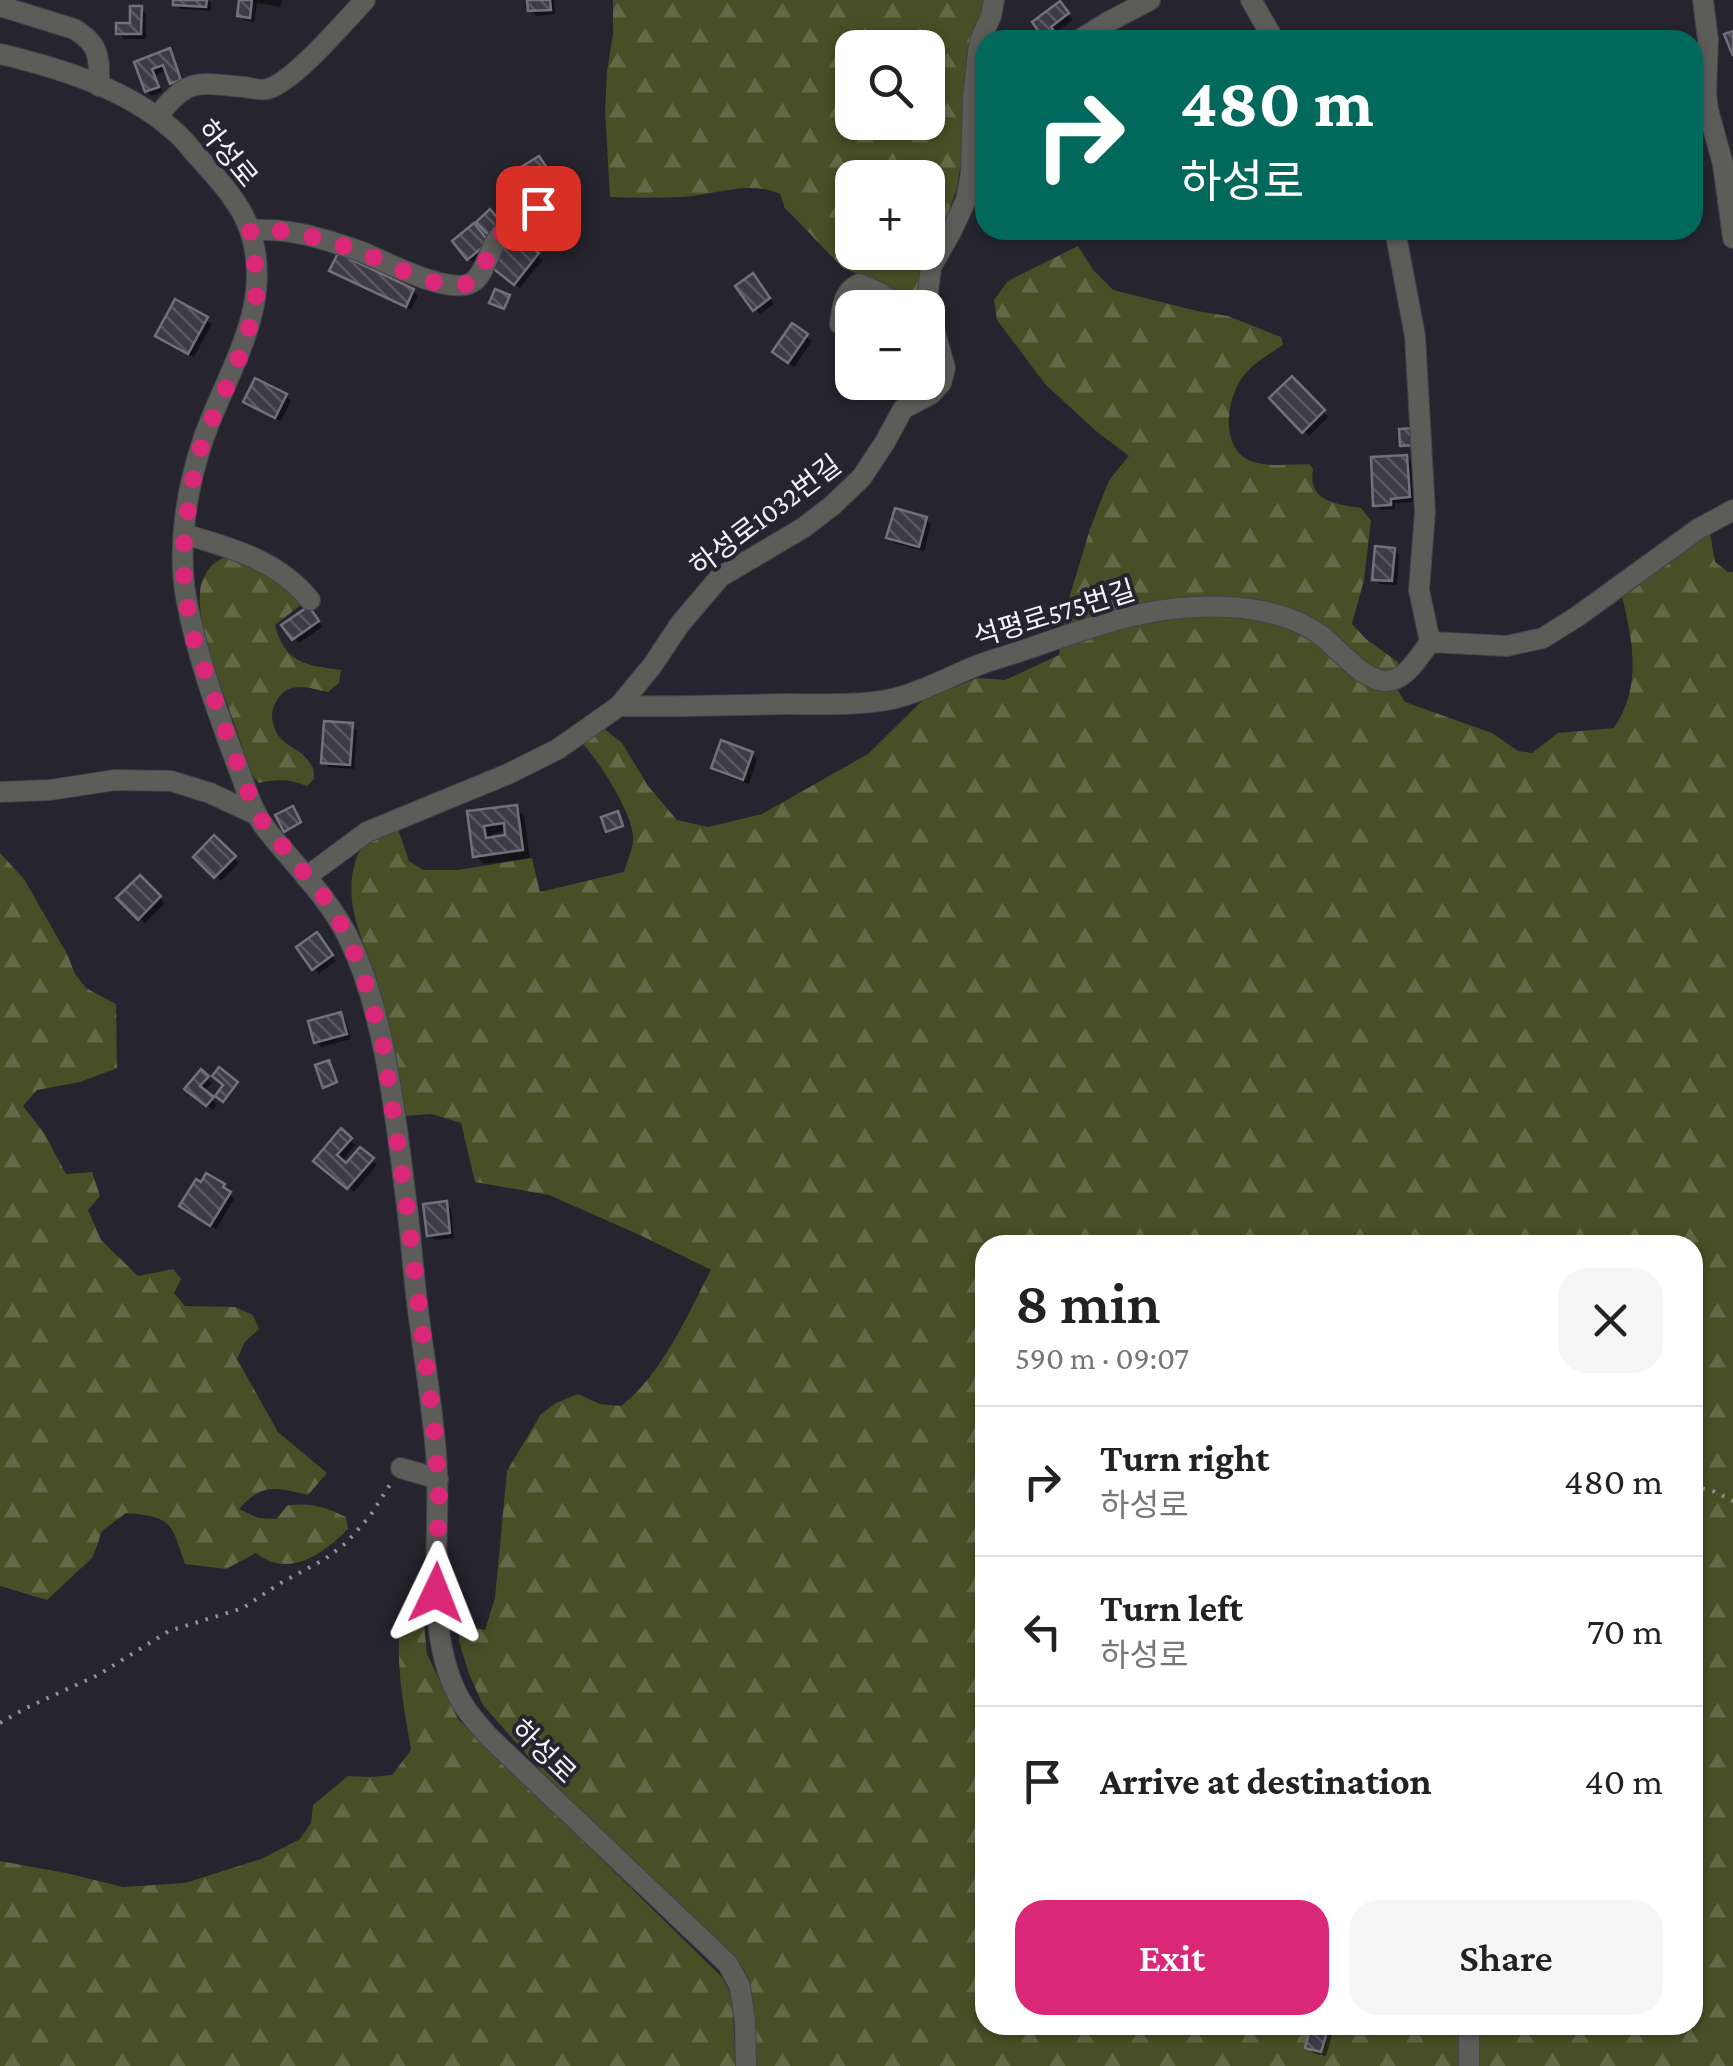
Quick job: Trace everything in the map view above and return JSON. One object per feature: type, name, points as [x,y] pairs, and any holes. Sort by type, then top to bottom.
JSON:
[{"type":"street","name":"하성로","points":[[157,117],[185,87],[200,83],[267,90],[282,82],[365,0]]},
{"type":"street","name":"하성로1032번길","points":[[985,30],[994,0]]},
{"type":"street","points":[[1094,30],[1150,0]]},
{"type":"street","points":[[1251,0],[1268,30]]},
{"type":"street","points":[[1702,0],[1708,40],[1708,110],[1724,164],[1733,238]]},
{"type":"street","points":[[0,6],[85,35],[99,58],[99,86]]},
{"type":"street","name":"하성로","points":[[0,54],[42,64],[110,90],[157,117],[176,132],[220,181],[250,230],[256,296],[248,333],[196,462],[184,534],[184,586],[192,634],[257,815],[328,902],[349,939],[383,1045],[407,1208],[438,1478],[436,1593],[438,1632],[447,1668],[462,1704],[488,1736],[728,1964],[740,1987],[746,2066]]},
{"type":"street","name":"하성로1032번길","points":[[928,290],[932,267],[966,200],[975,141]]},
{"type":"street","name":"하성로","points":[[250,230],[276,228],[314,237],[357,250],[430,281],[459,286],[481,275],[489,250],[515,220],[570,196]]},
{"type":"street","points":[[1396,240],[1415,336],[1425,512],[1420,590],[1430,642],[1507,646],[1543,638],[1733,510]]},
{"type":"street","points":[[849,290],[859,284],[875,290]]},
{"type":"street","name":"하성로1032번길","points":[[306,876],[367,832],[508,774],[558,749],[619,706],[720,577],[803,528],[833,505],[862,477],[903,409],[919,400]]},
{"type":"street","points":[[184,534],[265,563],[282,572],[310,600]]},
{"type":"street","name":"석평로575번길","points":[[619,706],[820,704],[891,699],[982,664],[1153,610],[1195,607],[1271,614],[1320,634],[1342,656],[1380,681],[1394,680],[1409,669],[1430,642]]},
{"type":"street","name":"하성로","points":[[0,792],[50,790],[115,780],[171,781],[210,793],[257,815]]},
{"type":"street","points":[[400,1468],[438,1478]]},
{"type":"street","points":[[1469,2066],[1470,2035]]},
{"type":"path","points":[[0,1723],[98,1674],[169,1630],[243,1608],[325,1560],[370,1516],[400,1468]]},
{"type":"path","points":[[1703,1489],[1733,1502]]},
{"type":"green space","points":[[613,0],[987,0],[982,30],[975,30],[975,75],[957,188],[945,223],[945,160],[835,160],[835,260],[785,208],[780,194],[768,190],[744,188],[683,197],[610,197],[605,110]]},
{"type":"green space","points":[[1078,246],[1093,270],[1113,290],[1228,316],[1281,337],[1283,345],[1249,370],[1233,395],[1229,422],[1235,447],[1242,456],[1260,464],[1309,464],[1319,495],[1334,503],[1361,508],[1371,521],[1364,580],[1352,624],[1398,662],[1397,689],[1405,702],[1492,733],[1518,751],[1532,753],[1558,733],[1614,728],[1629,696],[1633,664],[1622,596],[1710,533],[1715,562],[1733,572],[1733,2066],[756,2066],[751,1994],[734,1956],[552,1784],[483,1705],[469,1674],[459,1641],[459,1625],[485,1630],[495,1598],[507,1471],[541,1414],[578,1394],[600,1404],[621,1406],[661,1361],[711,1270],[549,1195],[475,1182],[461,1123],[431,1114],[406,1116],[381,994],[354,912],[351,895],[356,859],[368,843],[397,826],[409,861],[423,870],[458,870],[532,858],[540,892],[624,872],[633,841],[629,819],[607,776],[583,744],[602,727],[622,743],[648,786],[677,820],[708,827],[762,814],[868,754],[923,700],[977,678],[1005,680],[1059,655],[1067,605],[1090,529],[1109,480],[1129,456],[1045,384],[997,320],[994,300],[1008,281]]},
{"type":"green space","points":[[847,270],[929,270],[922,290],[892,290]]},
{"type":"green space","points":[[232,556],[280,578],[303,603],[275,625],[291,655],[307,664],[341,670],[339,683],[328,692],[293,688],[282,694],[273,709],[273,723],[280,737],[306,757],[312,767],[314,779],[307,786],[283,780],[259,783],[255,779],[212,661],[200,608],[201,586],[214,564]]},
{"type":"green space","points":[[0,853],[24,879],[75,974],[86,988],[116,1004],[117,1068],[80,1082],[37,1090],[23,1106],[44,1133],[66,1174],[92,1172],[100,1196],[88,1210],[101,1240],[138,1276],[173,1269],[181,1279],[174,1293],[185,1306],[235,1307],[253,1315],[259,1329],[245,1342],[237,1359],[278,1432],[327,1473],[308,1495],[270,1489],[255,1494],[239,1509],[258,1518],[276,1519],[288,1505],[305,1504],[346,1517],[348,1529],[305,1560],[281,1564],[256,1553],[226,1569],[185,1564],[168,1524],[126,1513],[102,1531],[93,1557],[47,1600],[0,1586]]},
{"type":"green space","points":[[413,1584],[424,1587],[427,1654],[458,1719],[722,1977],[732,1996],[736,2066],[0,2066],[0,1861],[123,1887],[185,1883],[261,1859],[300,1839],[311,1823],[313,1805],[348,1776],[392,1775],[411,1750],[399,1644],[405,1603]]},
{"type":"building","points":[[173,0],[207,0],[206,7],[173,5]]},
{"type":"building","points":[[239,0],[252,0],[250,18],[237,16]]},
{"type":"building","points":[[527,0],[550,0],[551,10],[528,11]]},
{"type":"building","points":[[1060,1],[1069,13],[1051,27],[1053,30],[1038,30],[1032,22]]},
{"type":"building","points":[[130,6],[142,6],[141,34],[116,34],[116,23],[130,23]]},
{"type":"building","points":[[1733,31],[1733,56],[1724,34]]},
{"type":"building","points":[[170,48],[181,80],[170,84],[163,65],[152,69],[159,87],[145,92],[134,62]]},
{"type":"building","points":[[539,156],[554,179],[542,187],[534,174],[529,178],[537,190],[525,197],[510,174]]},
{"type":"building","points":[[490,209],[502,223],[489,236],[476,222]]},
{"type":"building","points":[[474,223],[489,242],[467,260],[452,241]]},
{"type":"building","points":[[515,234],[539,253],[514,285],[490,266]]},
{"type":"building","points":[[338,253],[414,289],[406,307],[329,271]]},
{"type":"building","points":[[753,273],[770,298],[753,311],[735,286]]},
{"type":"building","points":[[495,289],[510,295],[504,309],[489,303]]},
{"type":"building","points":[[175,299],[208,317],[188,354],[155,336]]},
{"type":"building","points":[[792,323],[808,334],[788,363],[772,352]]},
{"type":"building","points":[[1292,376],[1325,410],[1302,433],[1269,398]]},
{"type":"building","points":[[255,378],[287,394],[275,418],[243,402]]},
{"type":"building","points":[[1416,428],[1417,445],[1400,446],[1399,429]]},
{"type":"building","points":[[1407,455],[1410,497],[1391,499],[1391,505],[1373,506],[1371,457]]},
{"type":"building","points":[[895,508],[927,517],[919,547],[886,538]]},
{"type":"building","points":[[1375,546],[1395,548],[1392,581],[1372,580]]},
{"type":"building","points":[[309,606],[319,621],[292,640],[281,625]]},
{"type":"building","points":[[324,721],[353,723],[350,765],[321,763]]},
{"type":"building","points":[[721,740],[753,752],[743,780],[711,768]]},
{"type":"building","points":[[517,805],[523,850],[473,857],[467,811]],"holes":[[[504,823],[505,835],[486,838],[484,826]]]},
{"type":"building","points":[[293,806],[301,822],[284,832],[275,815]]},
{"type":"building","points":[[618,811],[623,826],[606,832],[601,817]]},
{"type":"building","points":[[214,835],[236,856],[214,878],[193,857]]},
{"type":"building","points":[[140,875],[161,896],[138,920],[116,898]]},
{"type":"building","points":[[317,932],[333,955],[312,970],[296,947]]},
{"type":"building","points":[[341,1012],[347,1034],[314,1043],[308,1021]]},
{"type":"building","points":[[329,1060],[337,1082],[323,1088],[315,1065]]},
{"type":"building","points":[[219,1067],[238,1082],[223,1102],[215,1096],[223,1085],[212,1076]]},
{"type":"building","points":[[201,1069],[209,1076],[200,1086],[214,1097],[206,1106],[184,1089]]},
{"type":"building","points":[[341,1128],[352,1138],[337,1155],[346,1163],[360,1147],[374,1158],[347,1189],[313,1161]]},
{"type":"building","points":[[206,1173],[231,1192],[210,1226],[179,1206],[196,1179],[201,1182]]},
{"type":"building","points":[[447,1201],[450,1233],[427,1236],[423,1204]]},
{"type":"building","points":[[1308,2035],[1326,2035],[1321,2052],[1305,2048]]},
{"type":"route","points":[[436,1593],[439,1492],[435,1436],[383,1045],[349,939],[328,902],[257,815],[192,634],[184,586],[184,534],[196,462],[248,333],[256,296],[250,230],[276,228],[314,237],[357,250],[430,281],[459,286],[481,275],[489,250],[500,235],[515,220],[538,208]]}]
